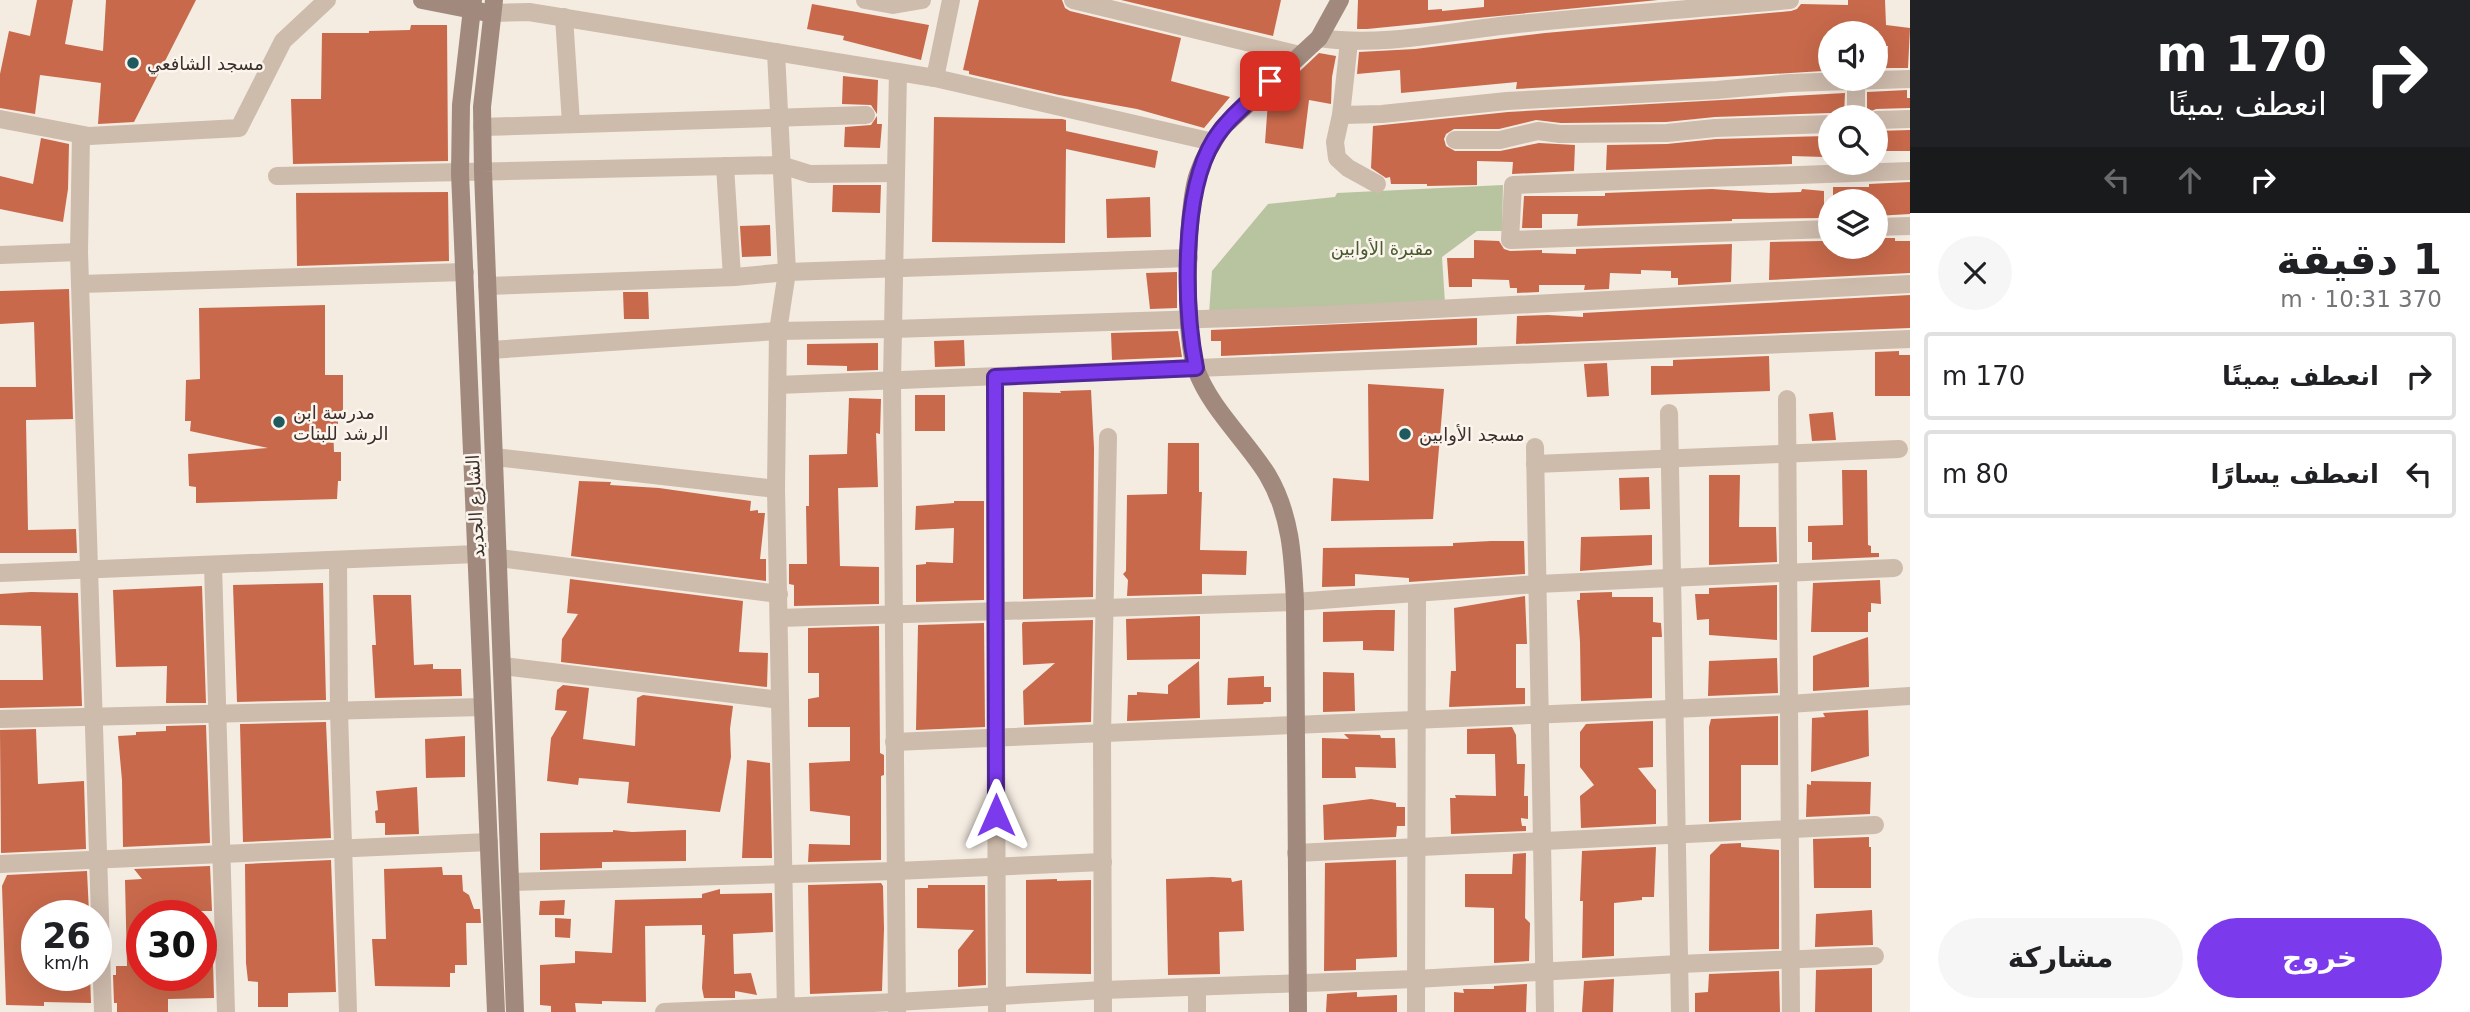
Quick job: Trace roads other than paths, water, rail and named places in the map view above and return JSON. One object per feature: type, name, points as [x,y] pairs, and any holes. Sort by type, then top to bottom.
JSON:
[{"type":"street","points":[[0,119],[82,135],[239,128],[283,41],[327,0]]},
{"type":"street","points":[[422,0],[528,12],[936,78],[1213,142]]},
{"type":"street","points":[[505,0],[528,12]]},
{"type":"street","points":[[865,0],[892,5],[922,0]]},
{"type":"street","points":[[936,78],[951,0]]},
{"type":"street","points":[[1073,0],[1300,55]]},
{"type":"street","points":[[1298,1012],[1296,602],[1293,559],[1286,514],[1267,475],[1206,390],[1196,368],[1191,342],[1189,258],[1191,213],[1198,175],[1213,142],[1223,127],[1319,38],[1340,0]]},
{"type":"street","points":[[1319,38],[1349,42],[1394,41],[1639,12],[1790,0]]},
{"type":"street","name":"الشارع الجديد","points":[[472,5],[461,105],[460,173],[496,1012]]},
{"type":"street","name":"الشارع الجديد","points":[[493,7],[482,127],[515,1012]]},
{"type":"street","points":[[564,18],[571,123]]},
{"type":"street","points":[[1349,42],[1341,115],[1335,142],[1336,158],[1377,184]]},
{"type":"street","points":[[776,52],[786,272],[778,331],[776,489],[786,1010]]},
{"type":"street","points":[[897,1007],[892,329],[898,72]]},
{"type":"street","points":[[1888,79],[1910,79]]},
{"type":"street","points":[[1341,115],[1382,114],[1507,101],[1818,81]]},
{"type":"street","points":[[482,127],[866,115]]},
{"type":"street","points":[[1888,120],[1910,119]]},
{"type":"street","points":[[1455,140],[1500,140],[1538,131],[1560,134],[1667,134],[1715,128],[1818,124]]},
{"type":"street","points":[[82,135],[79,253],[103,1012]]},
{"type":"street","points":[[276,176],[781,165],[810,174],[895,173]]},
{"type":"street","points":[[725,166],[732,277]]},
{"type":"street","points":[[1818,229],[1510,240],[1513,185],[1910,171]]},
{"type":"street","points":[[1888,227],[1910,226]]},
{"type":"street","points":[[0,254],[79,253]]},
{"type":"street","points":[[487,286],[1189,258]]},
{"type":"street","points":[[81,284],[465,272]]},
{"type":"street","points":[[490,351],[778,331],[1324,315],[1910,284]]},
{"type":"street","points":[[778,385],[1910,339]]},
{"type":"street","points":[[995,377],[997,1004]]},
{"type":"street","points":[[1787,399],[1791,1012]]},
{"type":"street","points":[[1669,413],[1680,1012]]},
{"type":"street","points":[[1103,1012],[1102,734],[1108,437]]},
{"type":"street","points":[[1545,1012],[1535,455],[1670,458],[1899,449]]},
{"type":"street","points":[[495,457],[776,489]]},
{"type":"street","points":[[0,573],[477,554]]},
{"type":"street","points":[[499,558],[779,594]]},
{"type":"street","points":[[338,560],[348,1012]]},
{"type":"street","points":[[213,565],[226,1012]]},
{"type":"street","points":[[779,618],[1296,602],[1537,584],[1894,568]]},
{"type":"street","points":[[1416,1012],[1418,594]]},
{"type":"street","points":[[503,666],[780,700]]},
{"type":"street","points":[[894,742],[1789,704],[1910,696]]},
{"type":"street","points":[[0,719],[483,707]]},
{"type":"street","points":[[1296,853],[1875,825]]},
{"type":"street","points":[[0,864],[489,842]]},
{"type":"street","points":[[511,882],[1103,862]]},
{"type":"street","points":[[664,1012],[997,1004],[1103,990],[1298,985],[1875,956]]},
{"type":"street","points":[[1197,987],[1197,1012]]},
{"type":"place","name":"مسجد الشافعي","points":[[133,63]]},
{"type":"place","name":"مدرسة ابن الرشد للبنات","points":[[279,422]]},
{"type":"place","name":"مسجد الأوابين","points":[[1405,434]]},
{"type":"park label","name":"مقبرة الأوابين","points":[[1382,248]]}]
